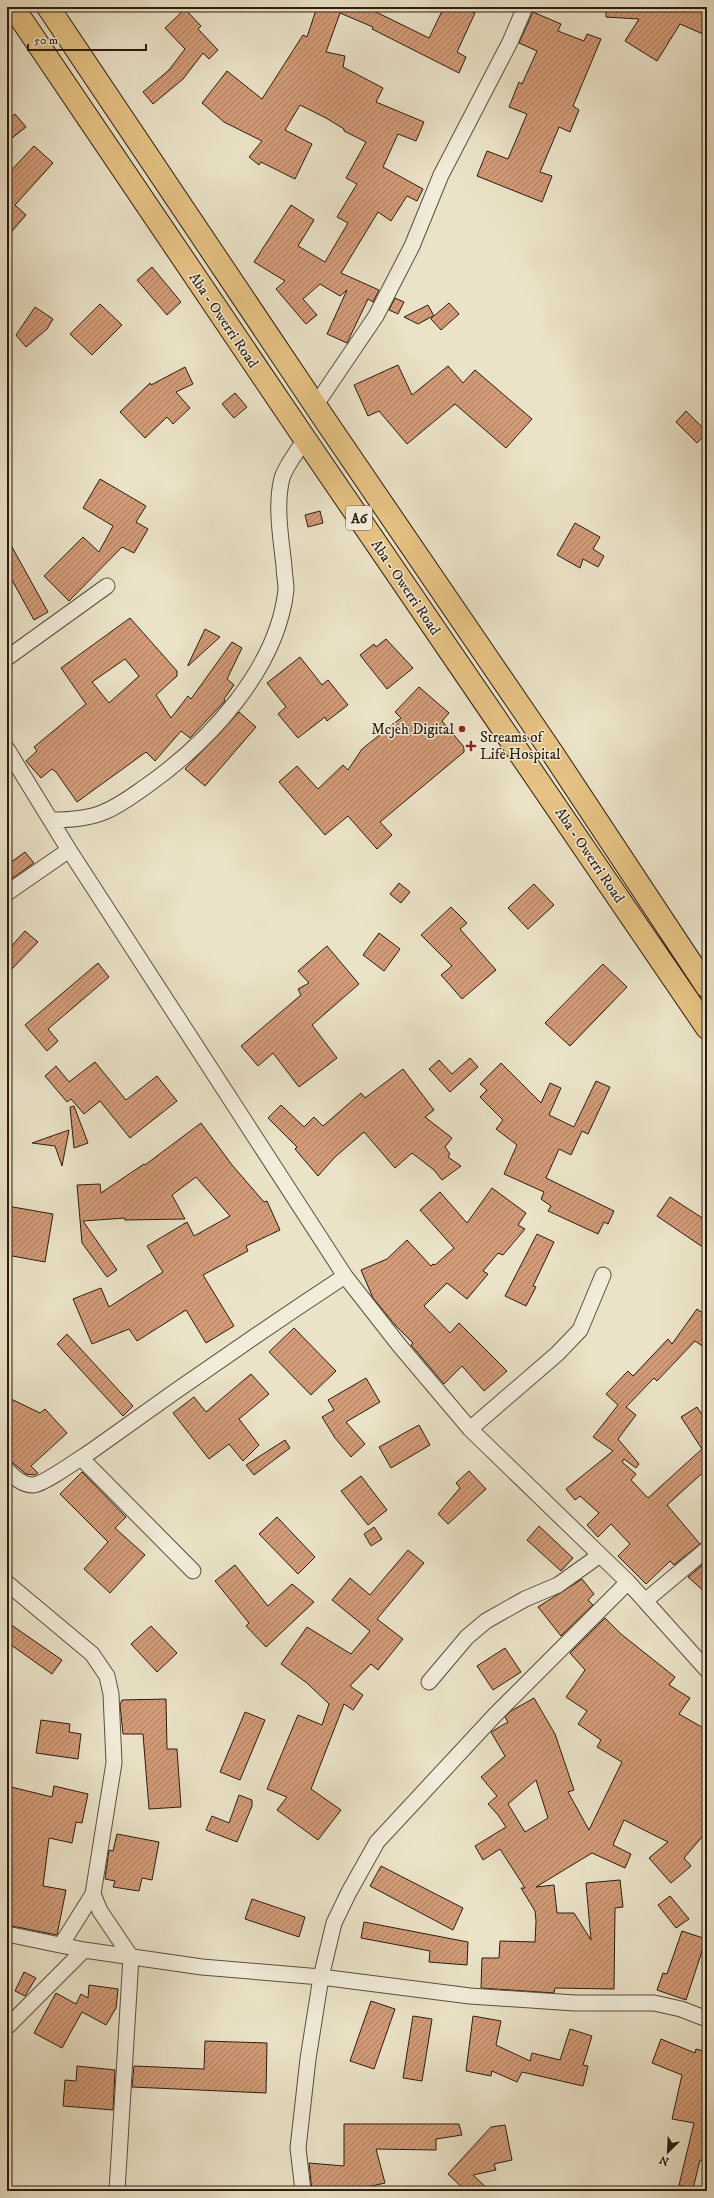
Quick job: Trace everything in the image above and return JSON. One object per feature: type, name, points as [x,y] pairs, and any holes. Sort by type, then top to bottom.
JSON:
[{"type":"highway","name":"Aba - Owerri Road","points":[[13,7],[305,439],[707,1028]]},
{"type":"highway","name":"Aba - Owerri Road","points":[[48,7],[315,406],[553,754],[707,987]]},
{"type":"street","points":[[315,406],[376,316],[412,246],[441,175],[510,42],[525,7]]},
{"type":"street","points":[[51,820],[80,819],[103,813],[118,806],[160,776],[197,744],[231,708],[250,681],[268,651],[280,618],[286,589],[279,506],[282,477],[305,439]]},
{"type":"street","points":[[7,658],[107,586]]},
{"type":"street","points":[[7,749],[69,850],[345,1276],[398,1345],[470,1428],[628,1582],[707,1670]]},
{"type":"street","points":[[7,893],[69,850]]},
{"type":"street","points":[[470,1428],[557,1354],[580,1330],[603,1275]]},
{"type":"street","points":[[7,1470],[18,1481],[33,1485],[46,1480],[81,1458],[204,1370],[345,1276]]},
{"type":"street","points":[[81,1458],[194,1571]]},
{"type":"street","points":[[645,1601],[707,1549]]},
{"type":"street","points":[[429,1682],[467,1637],[486,1621],[525,1599],[558,1585],[600,1555]]},
{"type":"street","points":[[303,2191],[298,2148],[308,2059],[321,1977],[334,1923],[377,1842],[495,1715],[628,1582]]},
{"type":"street","points":[[7,1583],[92,1654],[107,1676],[111,1694],[114,1763],[93,1894],[61,1945]]},
{"type":"street","points":[[93,1894],[100,1911],[131,1957],[117,2191]]},
{"type":"street","points":[[7,1934],[84,1950],[202,1967],[321,1977],[470,1996],[575,2003],[654,2003],[680,2009],[707,2019]]},
{"type":"street","points":[[7,2027],[84,1950]]},
{"type":"building","points":[[317,7],[376,7],[374,11],[429,38],[444,7],[461,7],[475,13],[457,52],[466,57],[459,73],[372,29],[373,27],[340,13],[326,52],[345,56],[343,67],[383,88],[376,102],[424,122],[416,141],[398,134],[383,167],[423,189],[417,201],[407,196],[391,221],[378,212],[341,273],[379,290],[373,302],[368,299],[347,343],[327,334],[347,290],[340,296],[320,284],[303,299],[317,315],[306,324],[276,289],[285,281],[254,262],[291,205],[314,220],[298,246],[325,262],[348,223],[337,217],[357,184],[346,178],[366,142],[344,131],[344,129],[326,118],[300,105],[285,130],[312,144],[295,179],[261,162],[259,165],[249,157],[262,141],[224,122],[202,103],[227,71],[262,99],[303,35],[307,37]]},
{"type":"building","points":[[606,7],[702,7],[707,9],[707,26],[703,34],[680,24],[657,61],[625,41],[639,19],[606,17]]},
{"type":"building","points":[[185,9],[201,26],[198,29],[218,50],[209,59],[203,53],[183,79],[153,104],[143,92],[169,70],[185,49],[165,28]]},
{"type":"building","points":[[533,12],[561,24],[558,31],[584,41],[587,34],[601,39],[573,106],[579,110],[570,132],[559,127],[540,172],[552,176],[542,202],[477,176],[487,151],[508,159],[527,114],[509,107],[519,82],[522,84],[537,51],[519,43]]},
{"type":"building","points":[[15,114],[26,127],[7,142],[7,120]]},
{"type":"building","points":[[34,146],[53,163],[15,205],[26,215],[7,237],[7,175]]},
{"type":"building","points":[[152,267],[181,302],[167,315],[137,280]]},
{"type":"building","points":[[395,298],[404,302],[398,314],[389,310]]},
{"type":"building","points":[[449,303],[459,314],[441,330],[431,319],[433,316],[418,324],[404,317],[428,305],[434,316]]},
{"type":"building","points":[[100,304],[122,325],[92,355],[70,334]]},
{"type":"building","points":[[35,307],[53,319],[47,329],[26,347],[16,335]]},
{"type":"building","points":[[398,365],[412,395],[448,366],[463,383],[475,370],[532,419],[506,448],[455,404],[407,444],[379,411],[368,416],[354,385]]},
{"type":"building","points":[[185,367],[193,384],[176,392],[190,408],[173,424],[167,417],[145,438],[120,412],[150,383],[151,385]]},
{"type":"building","points":[[235,393],[247,407],[234,418],[222,404]]},
{"type":"building","points":[[686,411],[707,432],[697,443],[676,422]]},
{"type":"building","points":[[100,479],[146,506],[136,522],[148,529],[134,553],[122,547],[69,601],[44,576],[83,537],[99,552],[113,526],[83,508]]},
{"type":"building","points":[[320,511],[323,523],[308,527],[305,515]]},
{"type":"building","points":[[575,523],[600,537],[593,549],[604,556],[598,567],[583,559],[580,568],[557,555]]},
{"type":"building","points":[[7,538],[48,612],[34,620],[7,571]]},
{"type":"building","points":[[130,618],[177,671],[177,676],[156,695],[171,718],[188,696],[191,699],[232,642],[242,648],[227,679],[234,685],[224,699],[225,701],[190,738],[181,731],[155,761],[146,752],[77,802],[56,772],[52,769],[41,778],[26,761],[37,751],[34,747],[86,704],[61,668]],"holes":[[[125,659],[139,676],[109,703],[92,682]]]},
{"type":"building","points":[[205,629],[220,637],[188,666],[188,665]]},
{"type":"building","points":[[386,639],[413,668],[387,689],[360,655],[374,644],[376,647]]},
{"type":"building","points":[[300,657],[322,685],[328,680],[348,705],[327,721],[325,717],[298,738],[278,714],[286,707],[267,683]]},
{"type":"building","points":[[419,687],[449,713],[442,721],[464,747],[464,752],[380,822],[392,835],[377,849],[348,816],[325,835],[279,782],[297,766],[318,789],[343,765],[348,770],[362,749],[401,718],[395,712]]},
{"type":"building","points":[[239,712],[256,727],[205,786],[185,769]]},
{"type":"building","points":[[25,852],[34,863],[7,882],[7,865]]},
{"type":"building","points":[[399,883],[410,892],[401,903],[390,894]]},
{"type":"building","points":[[534,884],[554,905],[528,929],[508,908]]},
{"type":"building","points":[[451,907],[467,923],[460,929],[496,970],[462,999],[441,975],[452,966],[421,935]]},
{"type":"building","points":[[25,931],[38,942],[7,974],[7,951]]},
{"type":"building","points":[[379,933],[400,949],[384,971],[363,955]]},
{"type":"building","points":[[327,946],[359,984],[312,1025],[337,1058],[299,1087],[273,1053],[258,1066],[241,1046],[301,995],[298,989],[309,983],[298,971]]},
{"type":"building","points":[[98,963],[109,977],[48,1029],[58,1041],[47,1051],[25,1025]]},
{"type":"building","points":[[603,964],[627,987],[570,1046],[545,1023]]},
{"type":"building","points":[[470,1058],[478,1067],[450,1092],[429,1069],[439,1060],[452,1074]]},
{"type":"building","points":[[95,1062],[126,1100],[157,1076],[177,1101],[130,1138],[100,1101],[84,1114],[71,1099],[67,1102],[45,1076],[56,1066],[69,1082]]},
{"type":"building","points":[[501,1063],[541,1103],[550,1083],[561,1088],[549,1115],[574,1127],[596,1081],[610,1087],[588,1134],[582,1131],[571,1155],[559,1149],[546,1178],[614,1211],[608,1224],[604,1222],[598,1234],[548,1211],[551,1206],[541,1199],[544,1192],[504,1174],[517,1145],[496,1129],[503,1120],[480,1097],[487,1090],[480,1084]]},
{"type":"building","points":[[403,1069],[434,1110],[425,1117],[452,1138],[445,1147],[450,1154],[448,1157],[461,1166],[442,1180],[434,1170],[412,1153],[395,1168],[364,1132],[335,1157],[318,1176],[295,1149],[297,1147],[268,1118],[281,1105],[304,1127],[314,1117],[323,1126],[361,1093],[365,1098]]},
{"type":"building","points":[[74,1106],[88,1143],[74,1148],[70,1107]]},
{"type":"building","points":[[201,1123],[232,1165],[264,1202],[267,1201],[280,1230],[246,1246],[248,1251],[203,1275],[234,1326],[206,1343],[186,1310],[137,1341],[129,1329],[92,1344],[73,1299],[101,1288],[109,1307],[163,1272],[147,1246],[187,1222],[194,1236],[230,1216],[196,1177],[172,1195],[185,1219],[125,1220],[125,1218],[83,1221],[117,1270],[107,1277],[82,1243],[77,1185],[100,1184],[101,1193],[144,1164],[145,1165]]},
{"type":"building","points":[[69,1130],[62,1166],[55,1146],[32,1143]]},
{"type":"building","points":[[492,1188],[526,1213],[518,1225],[525,1229],[503,1255],[498,1253],[483,1271],[488,1274],[467,1299],[447,1283],[424,1306],[450,1333],[459,1323],[507,1371],[484,1391],[462,1366],[444,1384],[411,1345],[413,1343],[396,1326],[373,1298],[361,1270],[387,1259],[407,1240],[431,1266],[433,1264],[435,1265],[454,1248],[420,1210],[440,1192],[467,1223]]},
{"type":"building","points":[[670,1197],[707,1221],[707,1250],[657,1216]]},
{"type":"building","points":[[7,1206],[53,1214],[45,1262],[7,1255]]},
{"type":"building","points":[[537,1234],[554,1242],[533,1286],[536,1287],[526,1306],[505,1296]]},
{"type":"building","points":[[697,1309],[707,1316],[707,1349],[695,1341],[657,1381],[654,1378],[626,1407],[636,1415],[618,1439],[639,1464],[636,1468],[624,1459],[622,1462],[636,1474],[631,1480],[648,1498],[702,1449],[681,1417],[697,1407],[707,1422],[707,1469],[667,1505],[700,1544],[674,1565],[670,1561],[646,1584],[618,1556],[630,1544],[611,1524],[598,1537],[587,1525],[599,1513],[580,1496],[575,1500],[566,1489],[613,1451],[593,1437],[618,1405],[606,1394],[628,1371],[633,1376],[668,1339],[672,1344]]},
{"type":"building","points":[[294,1328],[336,1371],[311,1395],[269,1352]]},
{"type":"building","points":[[67,1334],[133,1406],[123,1416],[57,1344]]},
{"type":"building","points":[[251,1374],[269,1394],[239,1419],[259,1445],[243,1461],[229,1444],[209,1459],[173,1413],[194,1397],[206,1412]]},
{"type":"building","points":[[366,1378],[380,1402],[346,1422],[365,1444],[351,1457],[335,1438],[322,1417],[334,1410],[328,1400]]},
{"type":"building","points":[[7,1397],[40,1413],[45,1409],[67,1433],[31,1466],[38,1473],[35,1475],[26,1474],[13,1463],[7,1461]]},
{"type":"building","points":[[419,1425],[430,1445],[391,1468],[379,1447]]},
{"type":"building","points":[[285,1440],[290,1448],[254,1475],[246,1465]]},
{"type":"building","points":[[469,1471],[486,1489],[448,1524],[438,1514],[460,1488],[456,1483]]},
{"type":"building","points":[[82,1472],[126,1517],[115,1528],[145,1555],[110,1593],[84,1569],[108,1542],[60,1494]]},
{"type":"building","points":[[361,1476],[387,1510],[368,1525],[341,1491]]},
{"type":"building","points":[[277,1517],[315,1557],[298,1574],[259,1534]]},
{"type":"building","points":[[539,1526],[573,1558],[561,1571],[527,1540]]},
{"type":"building","points":[[374,1527],[382,1539],[371,1546],[364,1534]]},
{"type":"building","points":[[408,1550],[424,1563],[377,1619],[403,1639],[378,1670],[371,1664],[350,1686],[363,1695],[353,1710],[344,1704],[311,1789],[341,1810],[318,1840],[277,1810],[287,1797],[267,1789],[298,1715],[322,1725],[329,1704],[307,1683],[281,1664],[307,1627],[351,1654],[370,1631],[332,1600],[350,1578],[370,1595]]},
{"type":"building","points":[[707,1561],[707,1594],[688,1577]]},
{"type":"building","points":[[235,1565],[268,1606],[292,1584],[314,1602],[266,1647],[246,1626],[249,1623],[215,1581]]},
{"type":"building","points":[[582,1579],[594,1594],[588,1600],[593,1605],[561,1636],[538,1607]]},
{"type":"building","points":[[605,1618],[621,1634],[675,1677],[669,1685],[690,1698],[679,1714],[707,1730],[707,1831],[684,1858],[691,1866],[671,1883],[649,1858],[668,1842],[624,1820],[613,1845],[631,1854],[625,1868],[592,1853],[536,1887],[554,1885],[557,1913],[574,1913],[591,1940],[586,1883],[620,1880],[623,1907],[615,1908],[614,1989],[555,1988],[554,1993],[481,1988],[482,1958],[499,1958],[500,1941],[535,1942],[536,1921],[535,1911],[521,1888],[525,1888],[500,1849],[483,1860],[475,1846],[506,1827],[488,1804],[497,1796],[481,1777],[505,1756],[491,1732],[508,1722],[505,1717],[511,1711],[534,1698],[555,1734],[574,1790],[568,1792],[589,1830],[622,1762],[597,1747],[601,1740],[578,1724],[587,1711],[566,1697],[585,1670],[570,1653]],"holes":[[[536,1780],[548,1818],[525,1832],[508,1804]]]},
{"type":"building","points":[[7,1622],[62,1660],[52,1674],[7,1642]]},
{"type":"building","points":[[151,1626],[177,1653],[157,1672],[131,1644]]},
{"type":"building","points":[[505,1648],[521,1672],[493,1690],[477,1666]]},
{"type":"building","points":[[166,1699],[167,1749],[177,1749],[181,1807],[149,1809],[143,1734],[123,1734],[120,1705],[122,1700]]},
{"type":"building","points":[[245,1712],[265,1720],[240,1780],[220,1772]]},
{"type":"building","points":[[41,1720],[70,1724],[69,1732],[81,1734],[78,1759],[36,1753]]},
{"type":"building","points":[[7,1786],[52,1797],[54,1786],[88,1794],[82,1823],[76,1822],[72,1843],[49,1838],[43,1886],[66,1890],[57,1935],[7,1925]]},
{"type":"building","points":[[239,1795],[252,1800],[252,1806],[237,1842],[206,1830],[212,1816],[229,1823]]},
{"type":"building","points":[[117,1834],[159,1842],[152,1880],[142,1878],[139,1891],[113,1887],[115,1881],[105,1879],[109,1850],[113,1851]]},
{"type":"building","points":[[381,1866],[463,1908],[453,1930],[370,1886]]},
{"type":"building","points":[[670,1896],[689,1919],[676,1928],[658,1905]]},
{"type":"building","points":[[252,1899],[305,1917],[299,1937],[245,1919]]},
{"type":"building","points":[[364,1922],[468,1942],[467,1965],[429,1962],[430,1951],[361,1938]]},
{"type":"building","points":[[682,1931],[706,1939],[686,2000],[657,1990],[663,1973],[667,1974]]},
{"type":"building","points":[[24,1972],[36,1978],[25,1996],[15,1991]]},
{"type":"building","points":[[89,1985],[118,1989],[116,2008],[106,2025],[82,2012],[62,2048],[34,2033],[56,1993],[76,2004],[81,1994],[88,1998]]},
{"type":"building","points":[[371,2001],[395,2009],[374,2069],[350,2061]]},
{"type":"building","points":[[413,2016],[432,2019],[422,2081],[403,2078]]},
{"type":"building","points":[[473,2016],[501,2021],[496,2045],[530,2061],[532,2053],[560,2060],[570,2029],[592,2036],[583,2065],[588,2066],[583,2086],[522,2072],[517,2082],[492,2071],[491,2076],[466,2071]]},
{"type":"building","points":[[661,2039],[695,2053],[696,2049],[707,2052],[707,2064],[703,2080],[707,2082],[707,2162],[700,2160],[693,2189],[679,2185],[694,2123],[672,2119],[682,2075],[652,2063]]},
{"type":"building","points":[[205,2041],[267,2043],[266,2093],[132,2087],[134,2066],[204,2069]]},
{"type":"building","points":[[77,2066],[115,2070],[113,2110],[63,2106],[65,2080],[76,2081]]},
{"type":"building","points":[[344,2124],[459,2124],[462,2135],[436,2139],[436,2150],[376,2149],[385,2183],[350,2191],[312,2191],[309,2163],[344,2166]]},
{"type":"building","points":[[505,2125],[512,2160],[494,2164],[496,2170],[473,2175],[490,2191],[466,2191],[448,2174],[491,2127]]},
{"type":"place","name":"Mcjeh Digital","points":[[462,729]]},
{"type":"place","name":"Streams of Life Hospital","points":[[471,746]]}]
